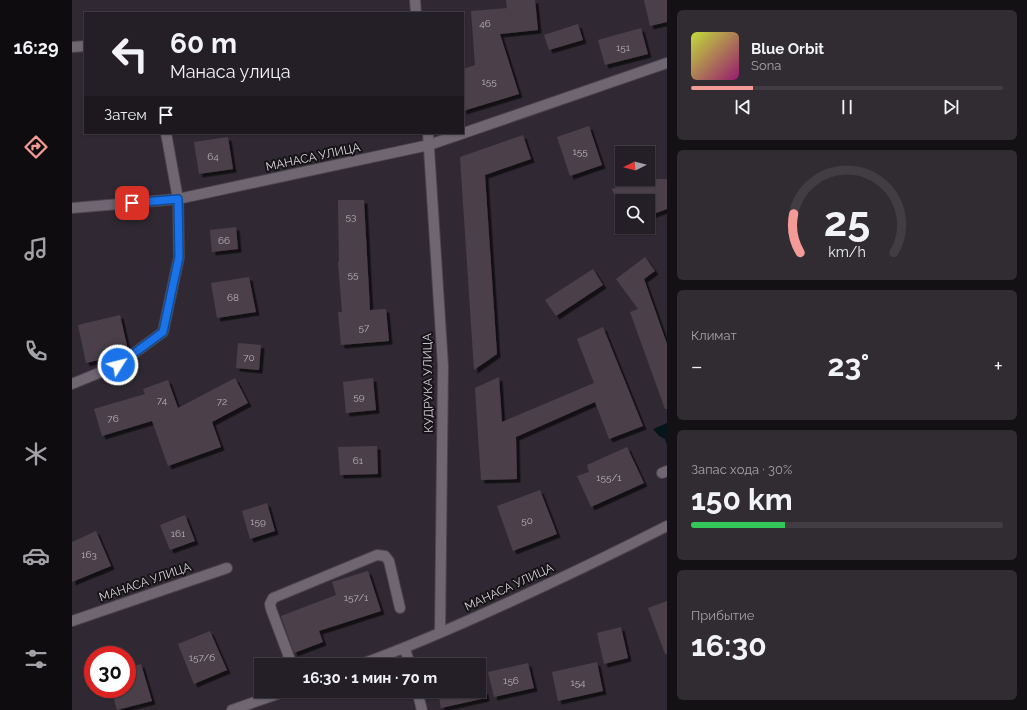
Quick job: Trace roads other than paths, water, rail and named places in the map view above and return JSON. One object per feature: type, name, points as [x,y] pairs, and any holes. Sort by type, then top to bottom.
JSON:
[{"type":"street","points":[[415,0],[416,12]]},
{"type":"street","points":[[72,47],[84,46]]},
{"type":"street","name":"МАНАСА УЛИЦА","points":[[464,133],[667,62]]},
{"type":"street","points":[[72,384],[118,365],[163,332],[179,257],[178,199],[166,134]]},
{"type":"street","name":"КУДРУКА УЛИЦА","points":[[428,134],[443,366],[440,633]]},
{"type":"street","name":"МАНАСА УЛИЦА","points":[[72,208],[178,199],[429,145],[461,134]]},
{"type":"street","name":"МАНАСА УЛИЦА","points":[[379,658],[405,649],[605,558],[667,526]]},
{"type":"street","points":[[289,658],[271,610],[270,604],[273,598],[377,555],[385,556],[389,560],[400,608]]},
{"type":"street","name":"МАНАСА УЛИЦА","points":[[72,621],[227,568]]},
{"type":"street","points":[[405,649],[408,658]]},
{"type":"street","points":[[232,710],[266,698]]},
{"type":"street","points":[[419,698],[422,710]]}]
